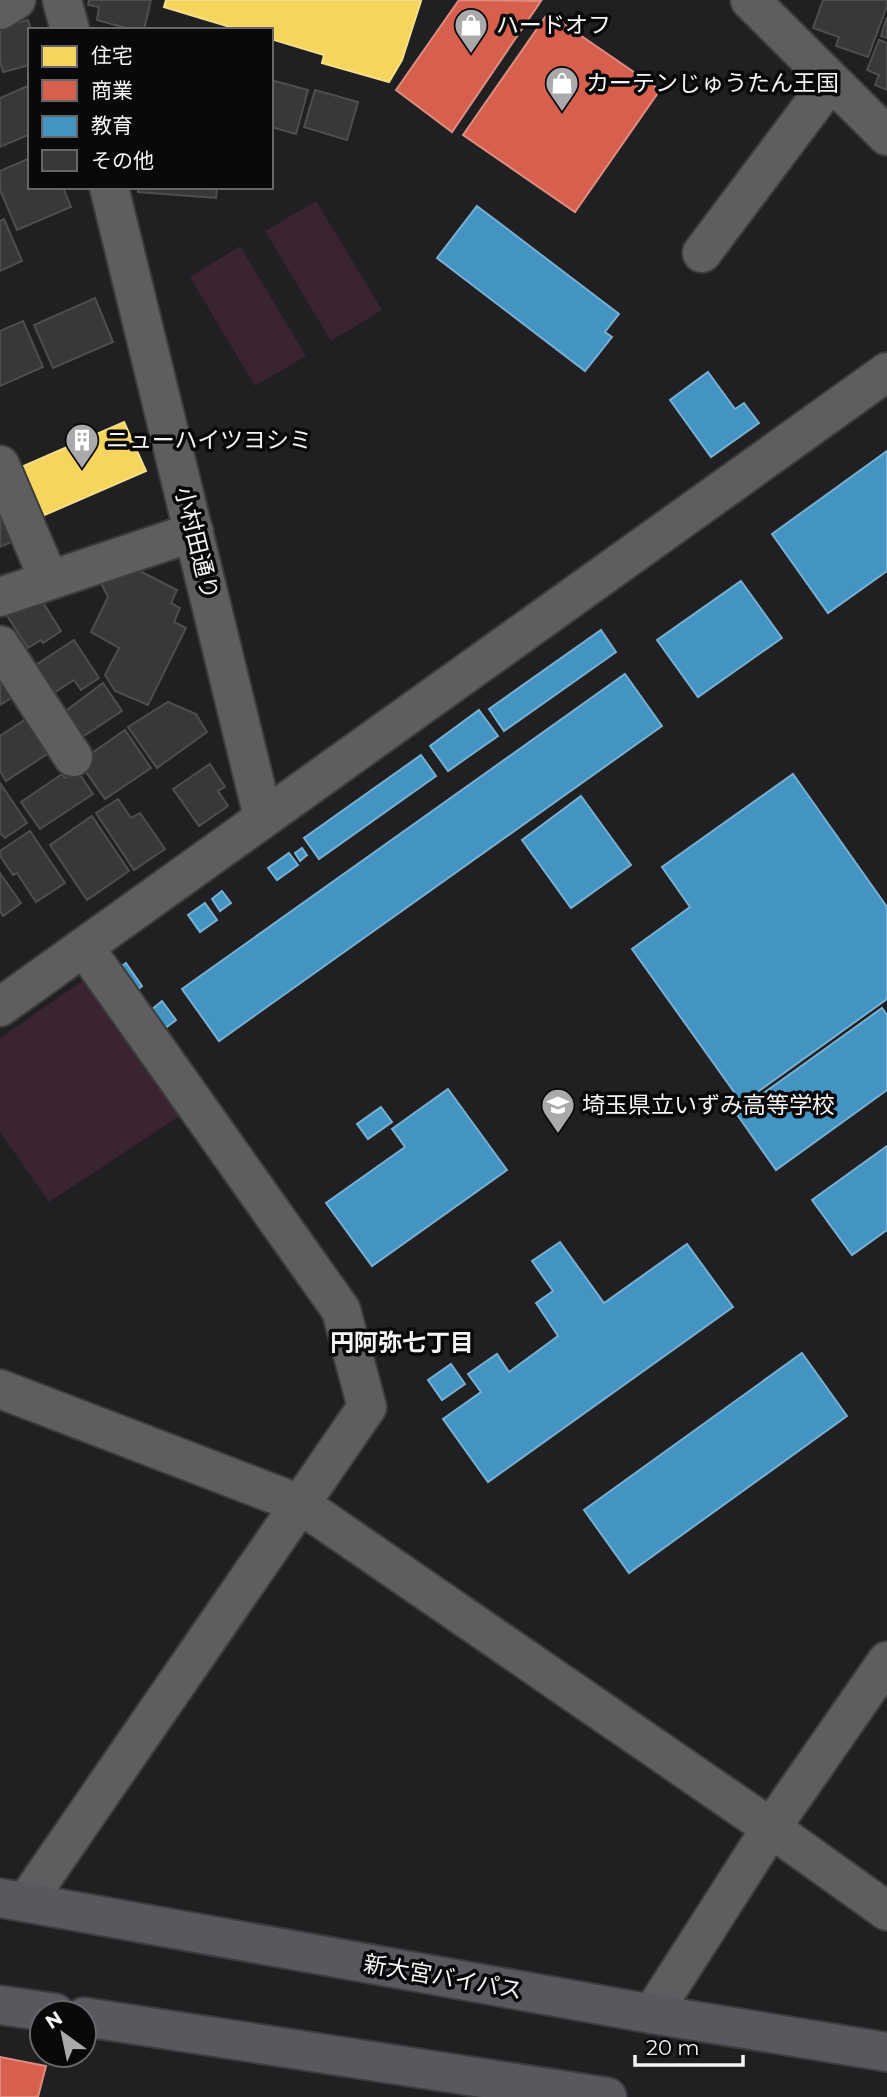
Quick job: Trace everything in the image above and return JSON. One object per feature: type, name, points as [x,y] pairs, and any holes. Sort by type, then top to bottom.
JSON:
[{"type":"highway","name":"新大宮バイパス","points":[[13,1900],[652,2014],[887,2052]]},
{"type":"highway","points":[[0,2005],[28,2009]]},
{"type":"highway","points":[[98,2019],[599,2096]]},
{"type":"street","points":[[0,10],[16,0]]},
{"type":"street","points":[[62,0],[69,28]]},
{"type":"street","points":[[750,0],[887,136]]},
{"type":"street","points":[[702,253],[831,80]]},
{"type":"street","name":"小村田通り","points":[[109,189],[263,817]]},
{"type":"street","points":[[0,1007],[887,372]]},
{"type":"street","points":[[0,465],[49,580]]},
{"type":"street","points":[[0,597],[194,532]]},
{"type":"street","points":[[0,645],[73,757]]},
{"type":"street","points":[[13,1900],[300,1504],[367,1407],[341,1310],[84,947]]},
{"type":"street","points":[[0,1389],[300,1504],[771,1828],[887,1911]]},
{"type":"street","points":[[652,2014],[771,1828],[887,1661]]},
{"type":"shaded area","points":[[316,201],[382,310],[331,341],[265,231]]},
{"type":"shaded area","points":[[240,246],[306,356],[255,386],[190,277]]},
{"type":"shaded area","points":[[84,980],[184,1113],[49,1202],[0,1132],[0,1038]]},
{"type":"building: 住宅","points":[[166,0],[421,1],[402,60],[389,82],[322,63],[324,55],[273,40],[273,28],[233,28],[164,7]]},
{"type":"building: 住宅","name":"ニューハイツヨシミ","points":[[124,422],[146,471],[40,517],[19,468]]},
{"type":"building: 商業","points":[[459,0],[541,1],[452,132],[396,90]]},
{"type":"building: 商業","name":"カーテンじゅうたん王国","points":[[548,13],[660,90],[575,212],[463,135]]},
{"type":"building: 商業","points":[[0,2057],[28,2062],[28,2069],[45,2069],[38,2097],[0,2097]]},
{"type":"building: 教育","points":[[477,206],[619,314],[605,332],[612,337],[585,371],[437,258]]},
{"type":"building: 教育","points":[[708,372],[735,409],[744,403],[759,423],[711,457],[670,400]]},
{"type":"building: 教育","points":[[887,451],[887,571],[828,613],[772,534]]},
{"type":"building: 教育","points":[[741,581],[782,638],[698,697],[657,640]]},
{"type":"building: 教育","points":[[601,630],[616,652],[504,731],[489,709]]},
{"type":"building: 教育","points":[[625,674],[662,726],[219,1041],[182,989]]},
{"type":"building: 教育","points":[[479,710],[498,736],[448,771],[430,746]]},
{"type":"building: 教育","points":[[421,755],[436,776],[319,859],[304,838]]},
{"type":"building: 教育","points":[[793,774],[887,907],[887,999],[742,1103],[632,949],[690,907],[662,867]]},
{"type":"building: 教育","points":[[581,796],[631,865],[571,908],[522,840]]},
{"type":"building: 教育","points":[[302,848],[307,855],[300,861],[295,853]]},
{"type":"building: 教育","points":[[289,853],[298,865],[277,880],[268,868]]},
{"type":"building: 教育","points":[[222,891],[231,903],[220,911],[212,899]]},
{"type":"building: 教育","points":[[205,903],[217,920],[200,932],[188,915]]},
{"type":"building: 教育","points":[[126,963],[142,986],[133,993],[117,970]]},
{"type":"building: 教育","points":[[162,1001],[176,1020],[164,1029],[150,1011]]},
{"type":"building: 教育","points":[[882,1008],[887,1015],[887,1090],[776,1170],[736,1113]]},
{"type":"building: 教育","points":[[448,1089],[507,1170],[372,1266],[326,1203],[405,1147],[392,1129]]},
{"type":"building: 教育","points":[[381,1107],[392,1122],[368,1139],[357,1124]]},
{"type":"building: 教育","points":[[887,1146],[887,1230],[852,1255],[812,1200]]},
{"type":"building: 教育","points":[[560,1242],[604,1303],[687,1244],[733,1307],[488,1482],[443,1419],[481,1392],[468,1374],[497,1354],[509,1372],[558,1336],[536,1303],[553,1291],[532,1261]]},
{"type":"building: 教育","points":[[802,1353],[847,1416],[629,1573],[584,1510]]},
{"type":"building: 教育","points":[[451,1364],[465,1384],[442,1400],[428,1380]]},
{"type":"building: その他","points":[[89,0],[151,0],[144,28],[126,28],[97,20],[99,7],[88,5]]},
{"type":"building: その他","points":[[823,0],[887,0],[868,57],[836,46],[839,37],[813,28]]},
{"type":"building: その他","points":[[887,17],[887,38],[881,36]]},
{"type":"building: その他","points":[[28,20],[30,28],[28,28],[28,66],[3,72],[0,61],[0,27]]},
{"type":"building: その他","points":[[879,40],[887,43],[887,90],[875,85],[879,75],[867,70]]},
{"type":"building: その他","points":[[273,81],[308,90],[296,134],[273,128]]},
{"type":"building: その他","points":[[28,86],[28,135],[0,147],[0,98]]},
{"type":"building: その他","points":[[315,90],[358,102],[347,140],[304,127]]},
{"type":"building: その他","points":[[28,159],[28,189],[64,189],[71,207],[17,230],[0,190],[0,171]]},
{"type":"building: その他","points":[[138,189],[217,189],[216,198],[138,192]]},
{"type":"building: その他","points":[[4,219],[22,261],[0,271],[0,221]]},
{"type":"building: その他","points":[[95,298],[113,342],[53,368],[34,325]]},
{"type":"building: その他","points":[[23,321],[43,367],[0,386],[0,331]]},
{"type":"building: その他","points":[[0,511],[14,541],[0,547]]},
{"type":"building: その他","points":[[130,566],[177,590],[171,603],[180,608],[174,622],[186,628],[148,705],[115,691],[105,675],[119,648],[91,632],[108,597],[100,581]]},
{"type":"building: その他","points":[[37,593],[61,631],[43,643],[41,640],[28,648],[6,614]]},
{"type":"building: その他","points":[[74,640],[99,678],[81,690],[74,680],[52,694],[34,666]]},
{"type":"building: その他","points":[[0,674],[14,696],[0,705]]},
{"type":"building: その他","points":[[103,683],[122,711],[79,739],[63,713]]},
{"type":"building: その他","points":[[168,702],[196,714],[207,732],[157,768],[128,727]]},
{"type":"building: その他","points":[[29,717],[46,744],[42,747],[47,754],[6,781],[0,771],[0,736]]},
{"type":"building: その他","points":[[125,730],[151,768],[105,799],[79,762]]},
{"type":"building: その他","points":[[210,764],[225,787],[218,791],[228,806],[199,826],[173,789]]},
{"type":"building: その他","points":[[77,770],[93,794],[40,829],[21,802],[62,774],[65,778]]},
{"type":"building: その他","points":[[0,783],[27,823],[5,838],[0,833]]},
{"type":"building: その他","points":[[118,799],[131,818],[140,813],[165,849],[134,870],[96,813]]},
{"type":"building: その他","points":[[92,816],[129,871],[87,900],[50,845]]},
{"type":"building: その他","points":[[30,831],[65,883],[36,902],[17,873],[13,875],[0,856],[0,851]]},
{"type":"building: その他","points":[[0,873],[21,903],[3,916],[0,911]]},
{"type":"place","name":"ハードオフ","points":[[471,55]]},
{"type":"place","name":"カーテンじゅうたん王国","points":[[562,113]]},
{"type":"place","name":"ニューハイツヨシミ","points":[[82,470]]},
{"type":"place","name":"埼玉県立いずみ高等学校","points":[[558,1135]]},
{"type":"district","name":"円阿弥七丁目","points":[[402,1343]]}]
